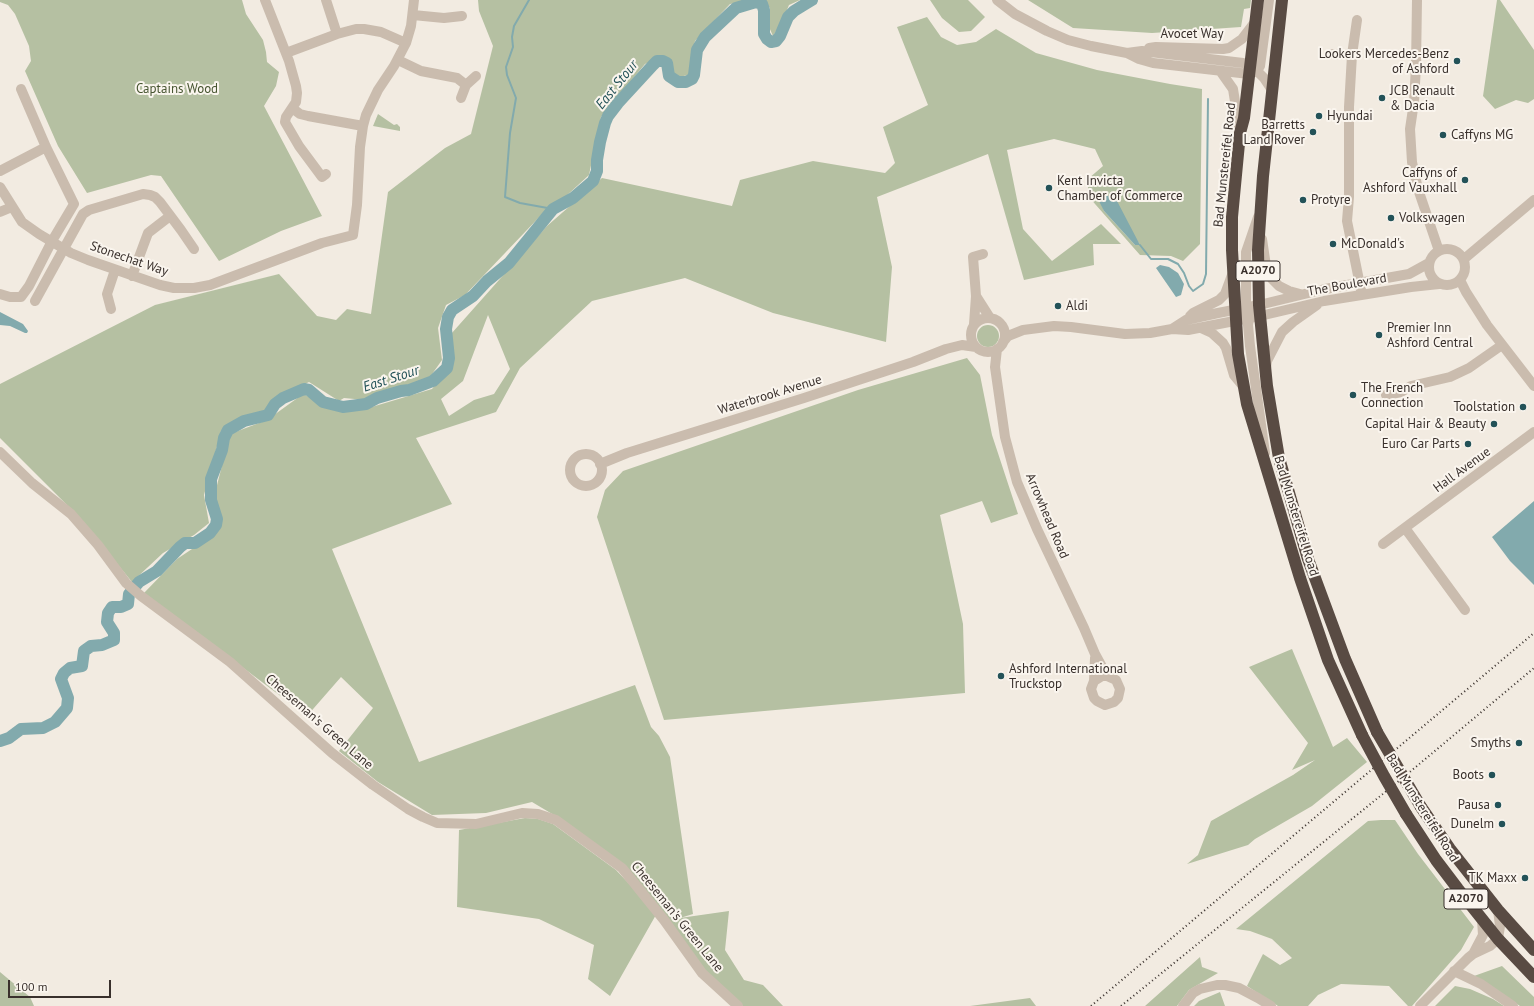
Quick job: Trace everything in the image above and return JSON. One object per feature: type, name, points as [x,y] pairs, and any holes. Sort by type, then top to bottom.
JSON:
[{"type":"highway","name":"Bad Munstereifel Road","points":[[1258,0],[1252,70],[1240,133],[1232,231],[1233,271],[1240,308],[1235,322],[1238,354],[1243,386],[1253,427],[1266,464],[1316,627],[1331,666],[1362,735],[1406,814],[1436,860],[1482,920],[1534,977]]},
{"type":"highway","name":"Bad Munstereifel Road","points":[[1282,0],[1261,211],[1256,313],[1271,417],[1280,458],[1308,559],[1345,658],[1377,732],[1421,807],[1450,849],[1498,910],[1534,950]]},
{"type":"street","points":[[265,0],[286,53],[297,92],[296,102],[285,119],[288,128],[299,146],[322,177],[326,174]]},
{"type":"street","points":[[326,0],[337,34]]},
{"type":"street","points":[[292,108],[300,114],[363,126],[366,115],[378,90],[398,60],[406,43],[413,15],[414,0]]},
{"type":"street","name":"Avocet Way","points":[[997,0],[1014,14],[1068,40],[1127,53],[1139,59],[1153,63],[1221,72],[1252,70]]},
{"type":"street","points":[[1269,0],[1262,58],[1260,66],[1252,70],[1264,78],[1272,90]]},
{"type":"street","points":[[1417,0],[1416,66],[1414,102],[1410,129],[1411,156],[1414,173],[1439,251]]},
{"type":"street","points":[[413,15],[432,18],[451,14],[462,16]]},
{"type":"street","points":[[1357,20],[1352,55],[1349,107],[1349,199],[1347,221],[1362,295]]},
{"type":"street","name":"Avocet Way","points":[[1127,53],[1156,47],[1223,50],[1229,48],[1242,39],[1255,22]]},
{"type":"street","points":[[286,53],[337,34],[356,29],[374,30],[406,43]]},
{"type":"street","name":"Avocet Way","points":[[1142,51],[1238,62],[1252,70]]},
{"type":"street","points":[[1333,54],[1352,55]]},
{"type":"street","points":[[398,60],[425,73],[457,78],[466,85]]},
{"type":"street","points":[[1221,72],[1233,89],[1240,133]]},
{"type":"street","points":[[461,98],[466,85],[476,76]]},
{"type":"street","points":[[0,294],[10,297],[21,297],[30,286],[52,241],[74,204],[46,147],[21,89]]},
{"type":"street","name":"Stonechat Way","points":[[0,187],[22,222],[64,249],[88,260],[160,285],[174,288],[194,288],[210,285],[322,243],[353,235],[363,126]]},
{"type":"street","points":[[0,171],[46,147]]},
{"type":"street","points":[[35,301],[85,212],[143,194],[150,195],[155,197],[160,202],[194,249]]},
{"type":"street","points":[[1464,259],[1534,200]]},
{"type":"street","points":[[0,212],[12,207]]},
{"type":"street","points":[[1240,308],[1246,292],[1246,252],[1261,211]]},
{"type":"street","points":[[132,276],[148,233],[170,216]]},
{"type":"street","points":[[1260,225],[1266,266],[1272,279],[1279,286],[1289,291],[1302,294]]},
{"type":"street","points":[[1446,249],[1454,250],[1464,259],[1466,265],[1465,271],[1460,280],[1453,285],[1446,286],[1439,284],[1431,276],[1429,263],[1432,257],[1439,251],[1446,249]]},
{"type":"street","points":[[983,254],[973,257],[976,296],[971,340],[980,349],[991,352],[1008,336],[1036,328]]},
{"type":"street","name":"The Boulevard","points":[[1256,313],[1302,294],[1409,274],[1429,263]]},
{"type":"street","points":[[111,309],[107,294],[115,270]]},
{"type":"street","points":[[1172,329],[1186,320],[1193,313],[1214,303],[1225,294],[1230,285],[1233,271]]},
{"type":"street","points":[[1460,280],[1487,325],[1534,386]]},
{"type":"street","name":"The Boulevard","points":[[1256,313],[1411,286],[1439,284]]},
{"type":"street","points":[[976,296],[990,318],[1001,324],[1036,328],[1071,327],[1125,334],[1150,333],[1172,329],[1188,330],[1235,322],[1256,313]]},
{"type":"street","points":[[1265,375],[1267,361],[1282,332],[1293,322],[1324,301]]},
{"type":"street","points":[[1186,320],[1240,308],[1256,313]]},
{"type":"street","points":[[1256,313],[1250,346],[1265,442],[1266,464]]},
{"type":"street","points":[[973,328],[981,319],[990,318]]},
{"type":"street","points":[[1000,345],[1004,330],[1001,324]]},
{"type":"street","name":"Waterbrook Avenue","points":[[946,349],[966,337],[973,328]]},
{"type":"street","points":[[1200,328],[1212,332],[1223,343],[1226,348],[1234,375],[1243,386]]},
{"type":"street","name":"Waterbrook Avenue","points":[[600,464],[627,453],[804,398],[913,362],[946,349],[962,345],[980,349]]},
{"type":"street","name":"Arrowhead Road","points":[[1000,345],[995,367],[1005,437],[1017,482],[1037,529],[1095,654],[1107,676]]},
{"type":"street","points":[[1386,395],[1401,392],[1411,386],[1450,377],[1469,368],[1502,345]]},
{"type":"street","name":"Arrowhead Road","points":[[980,349],[990,361],[997,382]]},
{"type":"street","name":"Hall Avenue","points":[[1383,544],[1534,432]]},
{"type":"street","name":"Cheeseman's Green Lane","points":[[0,452],[32,483],[71,514],[98,545],[126,583],[141,596],[230,662],[344,762],[373,785],[423,817],[437,823],[476,824],[522,812],[538,814],[556,820],[622,868],[664,920],[702,973],[738,1006]]},
{"type":"street","points":[[1405,528],[1465,610]]},
{"type":"street","name":"Arrowhead Road","points":[[1094,681],[1095,654]]},
{"type":"street","points":[[1102,676],[1107,676],[1116,680],[1120,688],[1118,698],[1110,704],[1100,704],[1094,698],[1091,689],[1094,681],[1102,676]]},
{"type":"street","points":[[1420,1006],[1473,954],[1490,946],[1498,939],[1500,926],[1498,910]]},
{"type":"street","points":[[1473,954],[1483,935],[1482,920]]},
{"type":"street","points":[[1454,971],[1480,984],[1513,1006]]},
{"type":"street","points":[[1182,1006],[1193,993],[1200,989],[1225,985],[1246,992],[1272,1006]]},
{"type":"green space","name":"Captains Wood","points":[[0,0],[242,0],[246,14],[263,40],[267,62],[279,72],[276,86],[264,106],[322,216],[281,231],[219,261],[161,176],[151,175],[87,193],[58,146],[25,71],[31,61],[29,46],[15,14],[8,5],[0,2]]},
{"type":"green space","points":[[478,0],[756,0],[730,4],[695,41],[689,75],[678,77],[673,73],[672,61],[664,56],[645,64],[601,117],[589,175],[564,198],[545,211],[465,295],[446,305],[438,328],[442,360],[430,377],[365,400],[344,398],[339,401],[309,382],[275,399],[266,410],[239,418],[221,431],[204,495],[209,523],[194,535],[163,553],[132,582],[79,517],[0,438],[0,384],[155,305],[279,274],[317,316],[336,320],[347,309],[371,314],[388,192],[445,148],[471,134],[493,46],[479,11]]},
{"type":"green space","points":[[762,0],[800,0],[789,5],[782,22],[773,36],[769,27],[770,8]]},
{"type":"green space","points":[[930,0],[968,0],[985,17],[971,31],[959,32],[942,18]]},
{"type":"green space","points":[[1028,0],[1251,0],[1250,8],[1244,9],[1241,27],[1152,33],[1073,28]]},
{"type":"green space","points":[[1497,0],[1500,0],[1534,50],[1534,99],[1528,103],[1516,100],[1495,109],[1483,96]]},
{"type":"green space","points":[[927,17],[941,37],[957,45],[976,42],[996,29],[1036,53],[1097,70],[1202,89],[1200,244],[1183,261],[1171,256],[1140,255],[1088,196],[1088,179],[1103,166],[1095,149],[1054,139],[1007,150],[1023,229],[1052,261],[1101,224],[1121,244],[1093,244],[1094,265],[1024,280],[988,154],[877,197],[892,267],[886,342],[773,313],[685,278],[592,301],[520,368],[496,412],[416,438],[452,504],[332,549],[419,762],[635,685],[651,727],[659,736],[670,757],[693,914],[680,918],[729,911],[725,950],[744,980],[763,985],[783,1006],[743,1006],[704,972],[624,866],[564,821],[532,802],[486,813],[432,815],[378,782],[339,751],[373,708],[341,677],[307,716],[144,593],[177,559],[213,535],[220,519],[214,497],[230,434],[267,420],[303,394],[341,412],[365,409],[432,389],[454,361],[451,334],[547,226],[602,178],[732,206],[740,180],[813,161],[885,173],[895,163],[883,127],[928,105],[897,27]],"holes":[[[1099,194],[1106,195],[1140,245],[1135,245],[1104,211]],[[488,315],[510,369],[494,394],[474,400],[449,416],[441,399],[463,381]]]},
{"type":"green space","points":[[378,114],[394,125],[397,124],[400,127],[400,131],[373,126]]},
{"type":"green space","points":[[988,325],[996,328],[999,336],[996,344],[988,347],[980,344],[977,336],[980,328]]},
{"type":"green space","points":[[967,358],[980,375],[992,435],[1018,514],[991,523],[982,501],[940,515],[963,624],[965,693],[664,720],[597,517],[605,490],[623,471],[858,390]]},
{"type":"green space","points":[[1292,649],[1333,747],[1347,738],[1367,762],[1312,806],[1255,839],[1248,845],[1187,864],[1198,855],[1211,821],[1293,775],[1315,760],[1292,770],[1308,743],[1249,667]]},
{"type":"green space","points":[[525,818],[538,819],[553,824],[616,870],[657,913],[610,996],[588,979],[594,945],[539,919],[457,907],[459,830]]},
{"type":"green space","points":[[1395,820],[1418,854],[1474,927],[1461,950],[1412,1006],[1408,1006],[1389,986],[1341,984],[1318,995],[1308,1006],[1278,1006],[1247,986],[1263,954],[1280,965],[1292,958],[1272,939],[1250,931],[1236,929],[1368,821]]},
{"type":"green space","points":[[1200,957],[1202,967],[1218,973],[1189,990],[1177,1006],[1145,1006]]},
{"type":"green space","points":[[1502,966],[1534,997],[1534,1006],[1520,1006],[1474,976]]},
{"type":"green space","points":[[0,972],[30,997],[34,1006],[0,1006]]},
{"type":"green space","points":[[1455,986],[1470,989],[1493,999],[1504,1006],[1435,1006]]},
{"type":"green space","points":[[1220,992],[1225,1006],[1194,1006],[1199,1001]]},
{"type":"green space","points":[[1030,998],[1036,1006],[970,1006]]},
{"type":"water","points":[[1099,193],[1117,201],[1140,245],[1135,245],[1104,211],[1099,201]]},
{"type":"water","points":[[1160,265],[1169,267],[1178,273],[1184,284],[1181,295],[1176,297],[1156,268]]},
{"type":"water","points":[[0,312],[23,324],[28,331],[27,333],[10,326],[0,325]]},
{"type":"water","points":[[1534,501],[1534,585],[1510,561],[1492,537]]},
{"type":"waterway","points":[[529,0],[514,26],[512,37],[513,47],[506,67],[507,75],[516,98],[510,133],[505,197],[520,203],[553,209]]},
{"type":"waterway","name":"East Stour","points":[[0,741],[9,738],[21,729],[43,728],[55,722],[67,708],[68,698],[61,679],[64,673],[70,668],[82,666],[84,651],[91,646],[102,645],[114,640],[114,633],[107,622],[108,613],[112,607],[121,607],[128,604],[129,594],[139,582],[157,571],[185,543],[195,543],[210,533],[216,525],[217,519],[211,500],[211,479],[228,430],[244,421],[268,415],[275,404],[283,398],[304,389],[309,390],[323,402],[343,407],[366,404],[377,398],[409,390],[433,381],[447,368],[449,358],[446,329],[448,317],[452,310],[473,296],[487,281],[509,263],[553,209],[573,198],[593,181],[597,171],[600,142],[608,116],[653,65],[657,61],[667,63],[669,76],[678,82],[686,82],[692,79],[694,75],[697,50],[705,37],[736,8],[756,2],[762,4],[764,10],[764,34],[771,42],[776,41],[780,36],[788,17],[794,11],[812,0]]},
{"type":"waterway","points":[[1140,245],[1151,259],[1168,259],[1178,264],[1193,291],[1203,284],[1206,274],[1208,99]]},
{"type":"railway","points":[[1091,1006],[1534,633]]},
{"type":"railway","points":[[1121,1006],[1405,776],[1534,668]]},
{"type":"place","name":"Lookers Mercedes-Benz of Ashford","points":[[1457,61]]},
{"type":"place","name":"JCB Renault & Dacia","points":[[1382,98]]},
{"type":"place","name":"Hyundai","points":[[1319,116]]},
{"type":"place","name":"Barretts Land Rover","points":[[1313,132]]},
{"type":"place","name":"Caffyns MG","points":[[1443,135]]},
{"type":"place","name":"Caffyns of Ashford Vauxhall","points":[[1465,180]]},
{"type":"place","name":"Kent Invicta Chamber of Commerce","points":[[1049,188]]},
{"type":"place","name":"Protyre","points":[[1303,200]]},
{"type":"place","name":"Volkswagen","points":[[1391,218]]},
{"type":"place","name":"McDonald's","points":[[1333,244]]},
{"type":"place","name":"Aldi","points":[[1058,306]]},
{"type":"place","name":"Premier Inn Ashford Central","points":[[1379,335]]},
{"type":"place","name":"The French Connection","points":[[1353,395]]},
{"type":"place","name":"Toolstation","points":[[1523,407]]},
{"type":"place","name":"Capital Hair & Beauty","points":[[1494,424]]},
{"type":"place","name":"Euro Car Parts","points":[[1468,444]]},
{"type":"place","name":"Ashford International Truckstop","points":[[1001,676]]},
{"type":"place","name":"Smyths","points":[[1519,743]]},
{"type":"place","name":"Boots","points":[[1492,775]]},
{"type":"place","name":"Pausa","points":[[1498,805]]},
{"type":"place","name":"Dunelm","points":[[1502,824]]},
{"type":"place","name":"TK Maxx","points":[[1525,878]]}]
